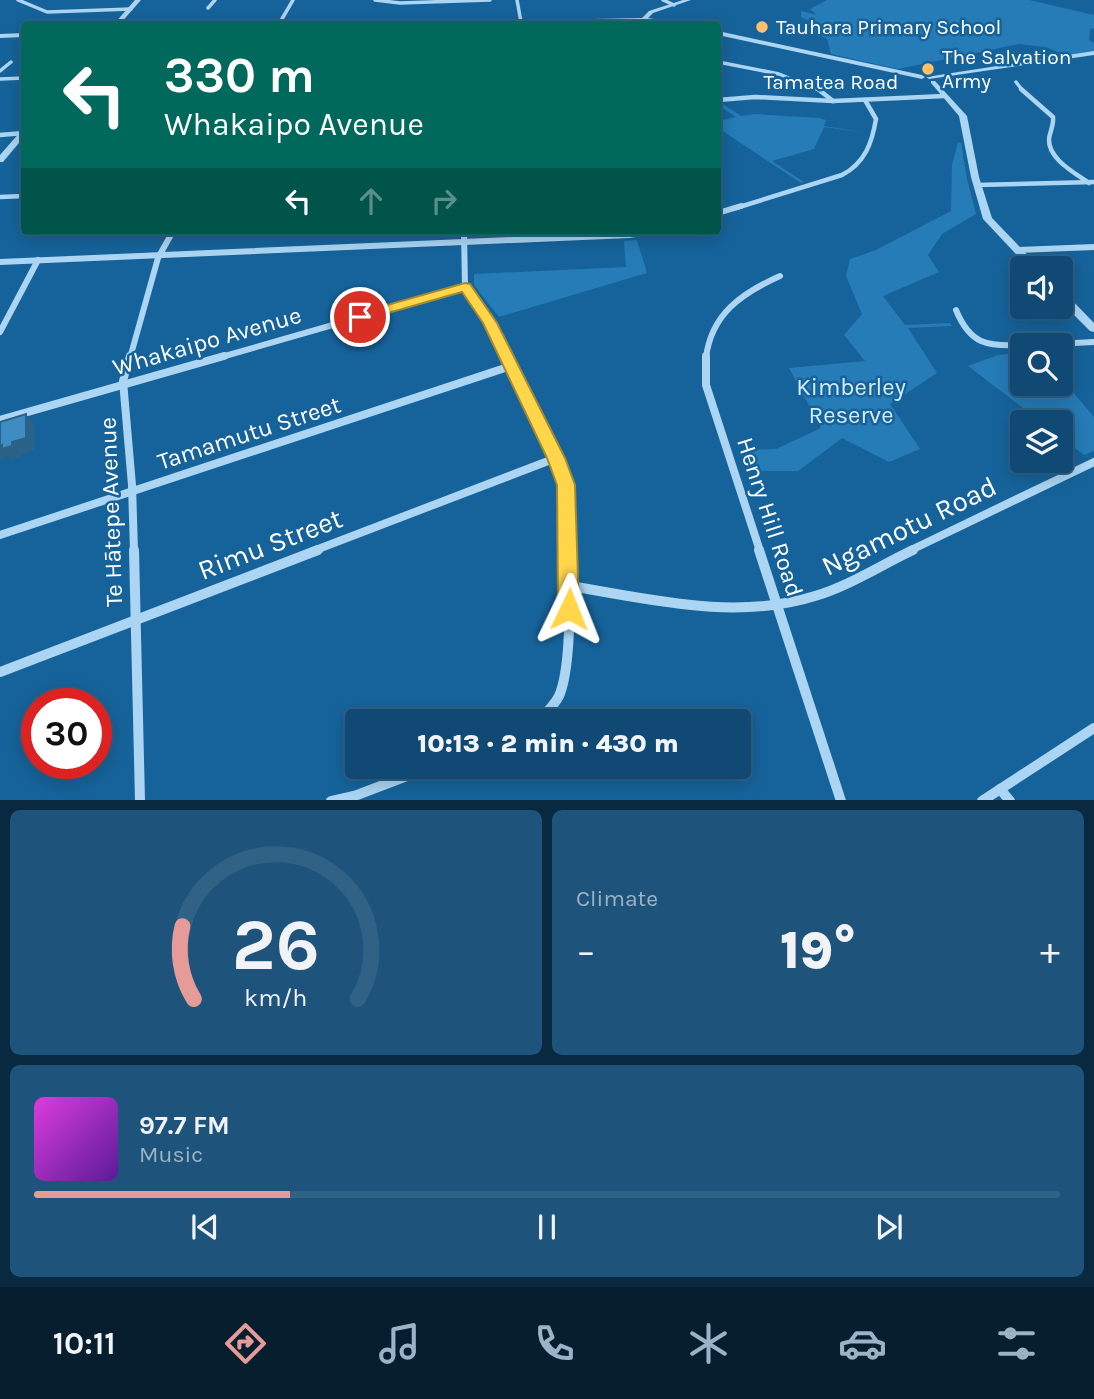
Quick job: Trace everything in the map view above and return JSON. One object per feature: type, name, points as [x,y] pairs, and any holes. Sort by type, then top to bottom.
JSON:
[{"type":"street","points":[[18,0],[47,12],[131,9]]},
{"type":"street","points":[[120,21],[138,0]]},
{"type":"street","points":[[208,8],[215,0]]},
{"type":"street","points":[[281,21],[293,0]]},
{"type":"street","points":[[375,0],[490,0]]},
{"type":"street","points":[[517,0],[521,21]]},
{"type":"street","points":[[663,0],[674,5]]},
{"type":"street","points":[[644,19],[649,14],[688,0]]},
{"type":"street","points":[[562,21],[656,21]]},
{"type":"street","points":[[721,34],[927,80],[1094,53]]},
{"type":"street","points":[[0,36],[21,35]]},
{"type":"street","points":[[0,71],[11,62]]},
{"type":"street","points":[[721,63],[803,82],[818,89],[833,101]]},
{"type":"street","points":[[0,79],[21,78]]},
{"type":"street","points":[[927,80],[963,116],[977,185],[988,219],[1024,256]]},
{"type":"street","points":[[1016,82],[1017,86],[1053,117],[1054,127],[1049,137],[1051,149],[1060,160],[1091,183]]},
{"type":"street","name":"Tamatea Road","points":[[721,100],[744,97],[833,101],[945,96]]},
{"type":"street","points":[[721,211],[842,175],[858,166],[866,156],[876,119],[865,100]]},
{"type":"street","points":[[0,135],[21,137]]},
{"type":"street","points":[[0,160],[21,139]]},
{"type":"street","points":[[977,185],[1091,183]]},
{"type":"street","points":[[0,197],[21,196]]},
{"type":"street","name":"Te Hātepe Avenue","points":[[140,800],[132,492],[124,384],[127,362],[160,255],[171,235]]},
{"type":"street","points":[[464,235],[465,287],[490,323],[556,458],[566,485],[570,586],[566,655],[560,694],[550,709]]},
{"type":"street","points":[[0,262],[629,235]]},
{"type":"street","points":[[1018,250],[1094,247]]},
{"type":"street","points":[[0,332],[38,260]]},
{"type":"street","name":"Henry Hill Road","points":[[780,276],[748,291],[723,312],[710,334],[704,358],[706,385],[841,800]]},
{"type":"street","name":"Whakaipo Avenue","points":[[0,421],[465,287]]},
{"type":"street","points":[[1073,307],[1094,329]]},
{"type":"street","points":[[956,310],[972,336],[983,344],[1010,345]]},
{"type":"street","points":[[1073,343],[1094,342]]},
{"type":"street","name":"Tamamutu Street","points":[[0,535],[511,366]]},
{"type":"street","name":"Rimu Street","points":[[0,672],[556,458]]},
{"type":"street","name":"Ngamotu Road","points":[[570,586],[715,606],[778,606],[819,595],[1094,462]]},
{"type":"street","points":[[982,800],[1094,728]]},
{"type":"street","points":[[331,800],[357,798],[402,779]]},
{"type":"street","points":[[1000,789],[1010,800]]},
{"type":"green space","points":[[827,0],[1029,0],[1094,15],[1094,28],[1090,29],[1089,40],[1094,43],[1094,51],[1067,56],[1046,47],[1019,44],[898,69],[831,54],[827,39],[808,29],[809,21],[801,17],[801,11],[817,15],[810,9]]},
{"type":"green space","points":[[721,103],[741,116],[755,114],[819,118],[826,120],[824,126],[867,133],[824,127],[814,149],[772,161],[804,182],[801,183],[721,130],[721,120],[736,117],[721,107]]},
{"type":"green space","name":"Kimberley Reserve","points":[[958,142],[961,143],[976,214],[942,234],[928,255],[939,272],[883,296],[905,325],[950,323],[952,326],[908,328],[937,373],[890,404],[920,449],[889,462],[842,438],[798,471],[747,471],[740,450],[776,449],[821,428],[789,368],[865,361],[844,335],[862,314],[846,276],[850,259],[876,250],[951,211],[952,165]]},
{"type":"green space","points":[[637,240],[647,273],[499,317],[474,285],[474,274],[626,267],[624,241]]},
{"type":"green space","points":[[1010,354],[1010,396],[1073,396],[1073,392],[1094,417],[1094,451],[1084,455],[1073,446],[1073,410],[1025,410],[968,366],[998,355]]},
{"type":"building","points":[[26,414],[26,438],[12,442],[12,446],[2,449],[0,422]]},
{"type":"place","name":"Tauhara Primary School","points":[[762,27]]},
{"type":"place","name":"The Salvation Army","points":[[928,69]]},
{"type":"route","points":[[360,317],[465,287],[490,323],[556,458],[566,485],[569,609]]}]
